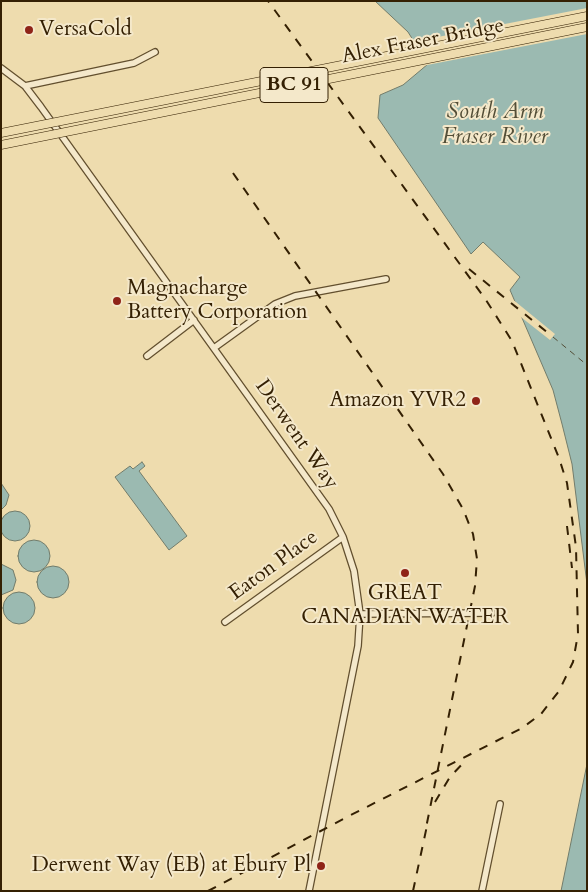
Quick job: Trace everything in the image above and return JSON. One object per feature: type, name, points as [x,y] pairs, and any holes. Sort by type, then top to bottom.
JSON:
[{"type":"highway","name":"Alex Fraser Bridge","points":[[1,133],[587,16]]},
{"type":"highway","name":"Alex Fraser Bridge","points":[[1,145],[587,27]]},
{"type":"street","points":[[25,86],[134,63],[155,52]]},
{"type":"street","name":"Derwent Way","points":[[1,68],[25,86],[329,509],[343,537],[354,571],[360,614],[358,646],[309,891]]},
{"type":"street","points":[[214,348],[275,304],[295,296],[386,279]]},
{"type":"street","points":[[147,356],[194,320]]},
{"type":"street","name":"Eaton Place","points":[[224,622],[343,537]]},
{"type":"street","points":[[360,614],[492,613]]},
{"type":"street","points":[[482,891],[500,804]]},
{"type":"water","name":"South Arm Fraser River","points":[[375,1],[587,1],[587,584],[572,464],[562,424],[553,390],[510,290],[520,277],[483,242],[471,254],[378,118],[380,95],[403,85],[428,64],[408,32]]},
{"type":"water","points":[[142,462],[145,466],[139,471],[187,536],[169,550],[115,477],[130,466],[133,469]]},
{"type":"water","points":[[1,483],[9,495],[6,505],[1,510]]},
{"type":"water","points":[[15,511],[26,515],[30,526],[26,537],[15,541],[4,537],[0,526],[4,515]]},
{"type":"water","points":[[34,540],[40,541],[45,545],[49,550],[49,562],[45,567],[40,571],[34,572],[28,571],[23,567],[19,562],[18,556],[19,550],[23,545],[28,541]]},
{"type":"water","points":[[1,564],[13,570],[16,580],[13,590],[1,595]]},
{"type":"water","points":[[53,566],[64,571],[69,582],[64,593],[53,598],[42,593],[37,582],[42,571]]},
{"type":"water","points":[[19,592],[25,593],[30,597],[34,602],[34,614],[30,619],[25,623],[19,624],[13,623],[8,619],[4,614],[3,608],[4,602],[8,597],[13,593]]},
{"type":"water","points":[[587,764],[587,891],[561,891]]},
{"type":"pier","points":[[587,8],[587,34],[422,66],[425,64],[412,42]]},
{"type":"pier","points":[[511,298],[555,334],[550,340],[517,314]]},
{"type":"ferry route","points":[[553,337],[587,365]]},
{"type":"railway","points":[[208,891],[345,818],[522,728],[541,714],[559,691],[573,662],[578,634],[576,547],[567,483],[559,458],[512,341],[486,300],[268,1]]},
{"type":"railway","points":[[233,173],[443,474],[463,509],[473,534],[477,559],[475,586],[426,828]]},
{"type":"railway","points":[[469,269],[553,337]]},
{"type":"railway","points":[[567,526],[572,568]]},
{"type":"railway","points":[[435,802],[450,777],[466,760]]},
{"type":"railway","points":[[413,891],[428,821]]},
{"type":"place","name":"VersaCold","points":[[29,30]]},
{"type":"place","name":"Magnacharge Battery Corporation","points":[[117,301]]},
{"type":"place","name":"Amazon YVR2","points":[[476,401]]},
{"type":"place","name":"GREAT CANADIAN WATER","points":[[405,573]]},
{"type":"place","name":"Derwent Way (EB) at Ebury Pl","points":[[321,866]]}]
